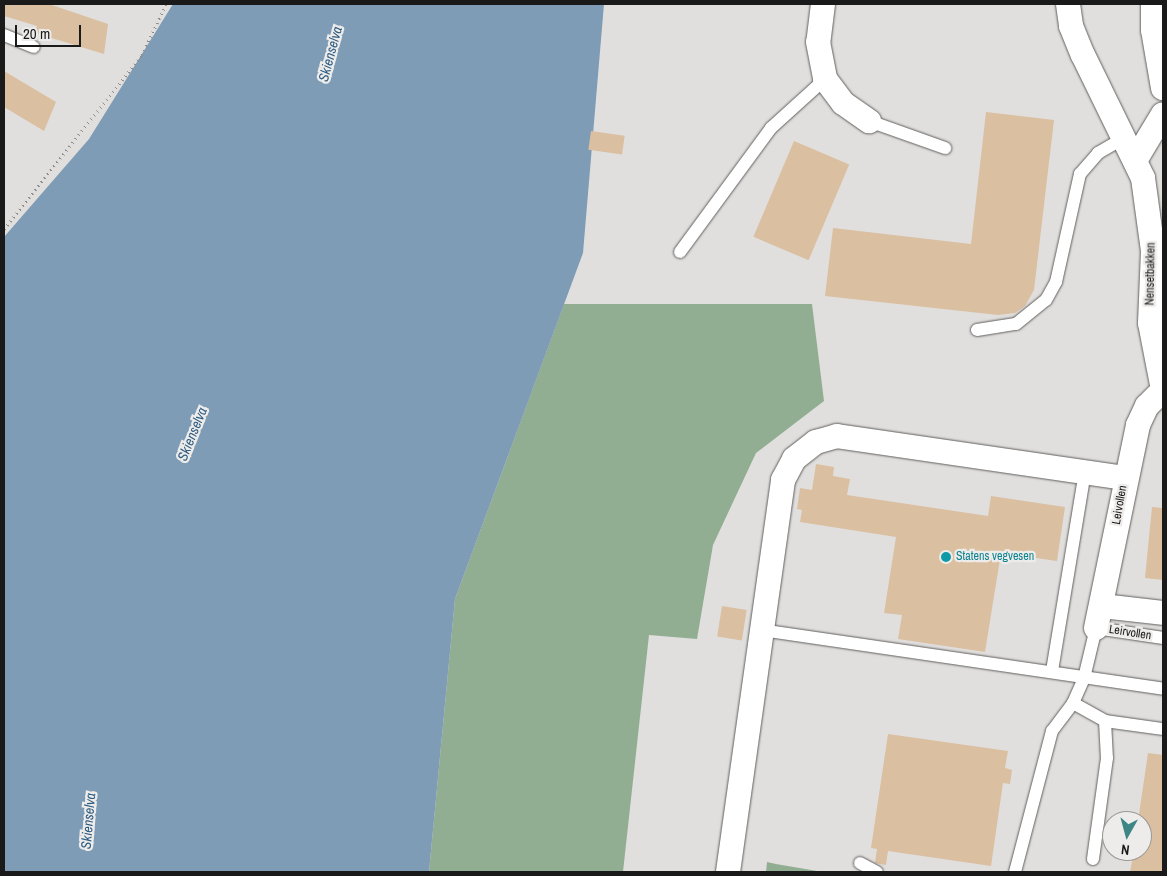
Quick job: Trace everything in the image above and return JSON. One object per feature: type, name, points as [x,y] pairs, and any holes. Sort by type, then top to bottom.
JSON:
[{"type":"street","points":[[823,4],[818,42],[825,79],[843,103],[869,121]]},
{"type":"street","name":"Nensetbakken","points":[[1068,4],[1071,26],[1083,55],[1136,159],[1150,213],[1150,323],[1163,390]]},
{"type":"street","points":[[1153,4],[1153,30],[1163,88]]},
{"type":"street","points":[[1136,159],[1163,114]]},
{"type":"street","name":"Leivollen","points":[[1099,617],[1124,478],[1138,425],[1147,406],[1163,390]]},
{"type":"street","points":[[728,872],[783,480],[794,459],[816,442],[837,436],[1124,478]]},
{"type":"street","points":[[1099,617],[1163,613]]},
{"type":"lane","points":[[4,35],[34,47]]},
{"type":"lane","points":[[680,252],[771,128],[825,79]]},
{"type":"lane","points":[[869,121],[944,148]]},
{"type":"lane","points":[[977,330],[1016,324],[1046,300],[1056,282],[1080,174],[1098,153],[1126,137]]},
{"type":"lane","points":[[1052,671],[1086,472]]},
{"type":"lane","points":[[1015,872],[1052,730],[1073,703],[1084,678],[1099,617]]},
{"type":"lane","name":"Leirvollen","points":[[1099,617],[1163,638]]},
{"type":"lane","points":[[761,630],[1052,671],[1084,678],[1163,689]]},
{"type":"lane","points":[[1073,703],[1105,721],[1163,729]]},
{"type":"lane","points":[[1093,858],[1107,758],[1105,721]]},
{"type":"lane","points":[[860,864],[877,872]]},
{"type":"path","points":[[4,229],[83,134],[142,54],[166,4]]},
{"type":"green space","points":[[564,304],[812,304],[824,401],[756,453],[713,545],[697,639],[649,635],[623,872],[429,872],[455,599]]},
{"type":"green space","points":[[767,862],[776,864],[823,872],[766,872]]},
{"type":"water","name":"Skienselva","points":[[173,4],[604,4],[583,253],[455,599],[429,872],[4,872],[4,237],[89,139]]},
{"type":"building","points":[[4,4],[49,4],[108,24],[104,54],[35,33],[37,26],[4,16]]},
{"type":"building","points":[[4,71],[56,102],[44,131],[4,107]]},
{"type":"building","points":[[986,112],[1054,120],[1034,290],[1025,306],[1015,313],[998,315],[825,296],[833,228],[971,244]]},
{"type":"building","points":[[591,131],[625,136],[622,155],[588,150]]},
{"type":"building","points":[[794,141],[849,164],[809,260],[753,237]]},
{"type":"building","name":"Statens vegvesen","points":[[816,464],[834,467],[833,476],[850,479],[847,495],[988,516],[991,496],[1065,507],[1057,561],[1001,553],[985,652],[898,639],[902,615],[884,613],[896,537],[800,522],[802,510],[797,509],[800,488],[812,490]]},
{"type":"building","points":[[1152,507],[1163,508],[1163,580],[1145,578]]},
{"type":"building","points":[[722,606],[747,610],[742,641],[717,637]]},
{"type":"building","points":[[888,734],[1008,751],[1005,768],[1012,770],[1010,784],[1003,783],[991,866],[888,851],[886,865],[875,863],[877,849],[871,848]]},
{"type":"building","points":[[1148,753],[1163,755],[1163,872],[1130,872],[1132,861],[1152,861],[1152,811],[1139,811]]},
{"type":"place","name":"Statens vegvesen","points":[[946,557]]}]
